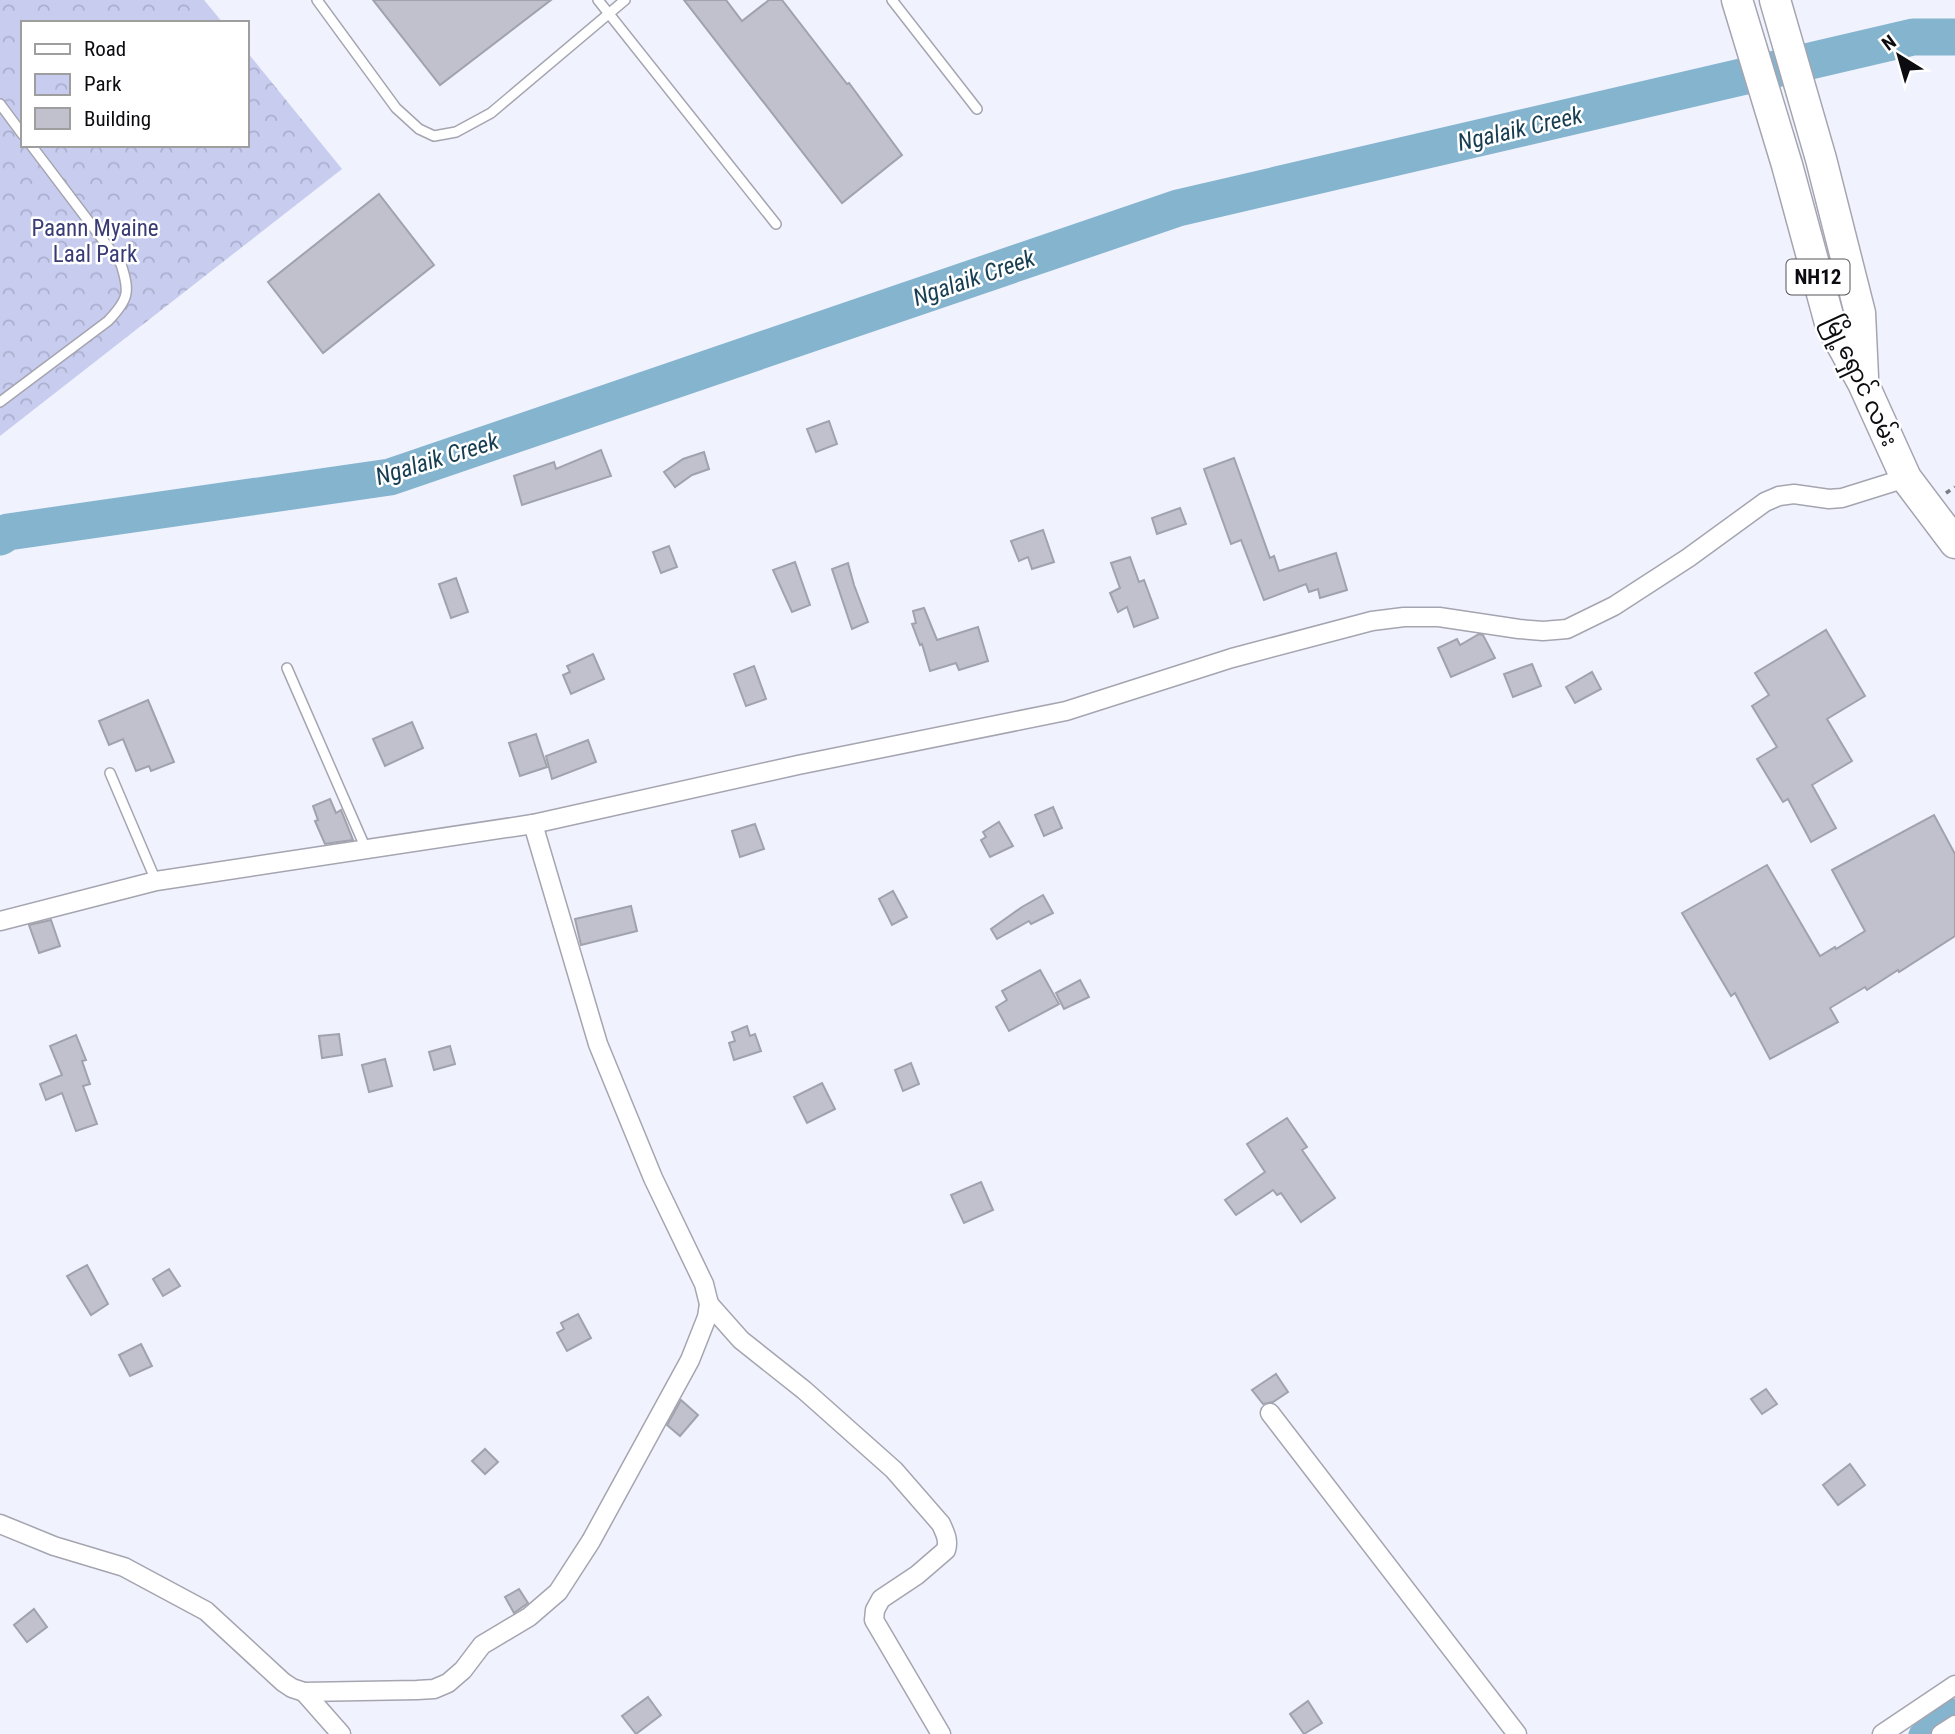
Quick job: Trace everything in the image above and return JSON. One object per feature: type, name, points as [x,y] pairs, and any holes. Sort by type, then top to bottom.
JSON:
[{"type":"highway","name":"မြို့ရှောင် လမ်း","points":[[1737,0],[1787,165],[1830,323],[1863,383],[1906,478],[1955,543]]},
{"type":"highway","name":"NH12","points":[[1775,0],[1821,159],[1860,313],[1863,383]]},
{"type":"street","points":[[0,921],[156,881],[533,824],[798,765],[1066,711],[1232,657],[1373,621],[1404,617],[1439,617],[1531,630],[1567,629],[1614,606],[1688,558],[1765,502],[1794,494],[1842,498],[1906,478]]},
{"type":"street","points":[[0,1524],[54,1546],[124,1567],[206,1611],[283,1682],[304,1692],[434,1689],[448,1683],[463,1670],[482,1645],[529,1617],[558,1592],[591,1541],[690,1360],[707,1317],[709,1304],[704,1284],[653,1178],[598,1044],[533,824]]},
{"type":"street","points":[[709,1304],[741,1340],[804,1390],[894,1470],[941,1524],[948,1544],[946,1550],[917,1575],[881,1599],[874,1615],[874,1620],[941,1734]]},
{"type":"street","points":[[1270,1413],[1517,1734]]},
{"type":"street","points":[[1882,1734],[1955,1685]]},
{"type":"street","points":[[304,1692],[341,1734]]},
{"type":"street","points":[[1941,1734],[1955,1725]]},
{"type":"lane","points":[[317,0],[396,108],[419,129],[434,136],[456,132],[491,113],[625,0]]},
{"type":"lane","points":[[598,0],[776,223]]},
{"type":"lane","points":[[892,0],[977,108]]},
{"type":"lane","points":[[0,104],[21,132]]},
{"type":"lane","points":[[0,402],[108,321],[123,306],[128,285],[121,264],[33,147]]},
{"type":"lane","points":[[287,668],[366,849]]},
{"type":"lane","points":[[110,773],[156,881]]},
{"type":"green space","name":"Paann Myaine Laal Park","points":[[0,0],[204,0],[221,21],[21,21],[21,147],[248,147],[248,53],[342,169],[0,436]]},
{"type":"building","points":[[373,0],[551,0],[440,85]]},
{"type":"building","points":[[684,0],[726,0],[742,21],[769,0],[782,0],[847,84],[849,83],[902,155],[842,203]]},
{"type":"building","points":[[379,194],[434,265],[323,353],[268,282]]},
{"type":"building","points":[[829,421],[837,444],[816,452],[807,429]]},
{"type":"building","points":[[601,450],[611,476],[522,505],[514,476],[554,462],[556,469]]},
{"type":"building","points":[[704,452],[709,469],[692,475],[675,487],[664,472],[683,459]]},
{"type":"building","points":[[1234,458],[1270,558],[1274,556],[1279,571],[1336,553],[1347,590],[1320,598],[1318,589],[1309,592],[1306,584],[1264,600],[1241,540],[1231,544],[1204,469]]},
{"type":"building","points":[[1180,508],[1186,524],[1157,534],[1152,518]]},
{"type":"building","points":[[1043,530],[1054,562],[1032,569],[1028,557],[1019,561],[1011,541]]},
{"type":"building","points":[[669,546],[677,567],[661,573],[653,552]]},
{"type":"building","points":[[1130,557],[1139,582],[1144,580],[1158,618],[1134,627],[1127,607],[1118,612],[1110,593],[1120,588],[1111,563]]},
{"type":"building","points":[[795,562],[810,605],[792,612],[773,570]]},
{"type":"building","points":[[848,563],[868,622],[852,629],[832,569]]},
{"type":"building","points":[[456,578],[468,612],[451,618],[439,584]]},
{"type":"building","points":[[924,608],[937,640],[978,627],[988,661],[959,670],[956,663],[930,671],[922,644],[920,645],[912,624],[916,623],[913,611]]},
{"type":"building","points":[[1826,630],[1865,696],[1827,719],[1852,761],[1812,785],[1836,828],[1811,842],[1788,799],[1783,802],[1757,759],[1777,747],[1752,706],[1769,695],[1755,673]]},
{"type":"building","points":[[1479,634],[1483,635],[1495,658],[1451,677],[1438,648],[1457,639],[1460,645]]},
{"type":"building","points":[[593,654],[604,679],[571,694],[563,675],[570,672],[567,666]]},
{"type":"building","points":[[1532,664],[1541,686],[1513,697],[1504,674]]},
{"type":"building","points":[[754,666],[766,699],[746,706],[734,674]]},
{"type":"building","points":[[1592,672],[1601,689],[1575,703],[1566,687]]},
{"type":"building","points":[[148,700],[174,762],[151,771],[149,766],[136,771],[123,739],[109,745],[99,721]]},
{"type":"building","points":[[412,722],[423,748],[385,766],[373,739]]},
{"type":"building","points":[[536,734],[547,767],[520,776],[509,743]]},
{"type":"building","points":[[588,740],[596,762],[552,779],[546,756]]},
{"type":"building","points":[[330,799],[336,813],[341,810],[353,840],[325,844],[315,821],[318,820],[313,806]]},
{"type":"building","points":[[1053,807],[1062,828],[1044,836],[1035,815]]},
{"type":"building","points":[[1934,815],[1955,854],[1955,936],[1899,972],[1898,970],[1867,990],[1865,987],[1830,1008],[1838,1022],[1770,1059],[1735,993],[1731,996],[1682,913],[1767,865],[1820,956],[1865,931],[1832,870]]},
{"type":"building","points":[[999,822],[1013,846],[990,857],[981,840],[986,837],[983,832]]},
{"type":"building","points":[[755,824],[764,849],[740,857],[732,831]]},
{"type":"building","points":[[893,891],[907,917],[892,925],[879,899]]},
{"type":"building","points":[[1043,895],[1053,913],[1031,924],[1029,921],[997,939],[991,929]]},
{"type":"building","points":[[631,906],[637,931],[581,945],[575,919]]},
{"type":"building","points":[[51,920],[60,946],[39,953],[29,925]]},
{"type":"building","points":[[1040,970],[1059,1004],[1009,1031],[996,1007],[1007,1000],[1002,991]]},
{"type":"building","points":[[1080,980],[1089,997],[1064,1009],[1056,993]]},
{"type":"building","points":[[747,1026],[750,1036],[755,1034],[761,1051],[734,1060],[729,1043],[735,1041],[732,1032]]},
{"type":"building","points":[[339,1034],[342,1055],[322,1058],[319,1036]]},
{"type":"building","points":[[76,1035],[86,1060],[82,1061],[90,1084],[83,1086],[97,1124],[76,1131],[62,1093],[46,1100],[40,1084],[62,1075],[50,1046]]},
{"type":"building","points":[[450,1046],[455,1064],[434,1070],[429,1052]]},
{"type":"building","points":[[385,1059],[392,1086],[369,1092],[362,1065]]},
{"type":"building","points":[[911,1063],[919,1084],[903,1091],[895,1070]]},
{"type":"building","points":[[822,1083],[835,1109],[807,1123],[794,1097]]},
{"type":"building","points":[[1287,1118],[1307,1147],[1302,1150],[1335,1198],[1301,1222],[1281,1193],[1277,1195],[1273,1190],[1236,1215],[1225,1200],[1265,1172],[1247,1144]]},
{"type":"building","points":[[981,1182],[993,1210],[964,1223],[951,1195]]},
{"type":"building","points":[[87,1265],[108,1304],[91,1315],[67,1276]]},
{"type":"building","points":[[169,1269],[180,1286],[163,1296],[153,1279]]},
{"type":"building","points":[[578,1314],[591,1338],[567,1351],[557,1333],[564,1329],[561,1323]]},
{"type":"building","points":[[141,1344],[152,1366],[130,1376],[119,1355]]},
{"type":"building","points":[[1276,1374],[1288,1392],[1273,1402],[1263,1404],[1252,1390]]},
{"type":"building","points":[[1766,1389],[1777,1404],[1762,1414],[1751,1399]]},
{"type":"building","points":[[681,1400],[698,1415],[680,1436],[667,1425]]},
{"type":"building","points":[[485,1449],[498,1462],[485,1474],[472,1461]]},
{"type":"building","points":[[1850,1464],[1865,1485],[1838,1505],[1823,1485]]},
{"type":"building","points":[[519,1589],[528,1603],[514,1613],[505,1597]]},
{"type":"building","points":[[34,1609],[47,1627],[27,1642],[14,1625]]},
{"type":"building","points":[[648,1697],[661,1715],[636,1734],[622,1716]]},
{"type":"building","points":[[1308,1701],[1322,1723],[1304,1734],[1290,1714]]},
{"type":"waterway","name":"Ngalaik Creek","points":[[0,537],[8,532],[390,477],[1178,208],[1913,37],[1955,37]]},
{"type":"waterway","points":[[1919,1734],[1955,1709]]}]
